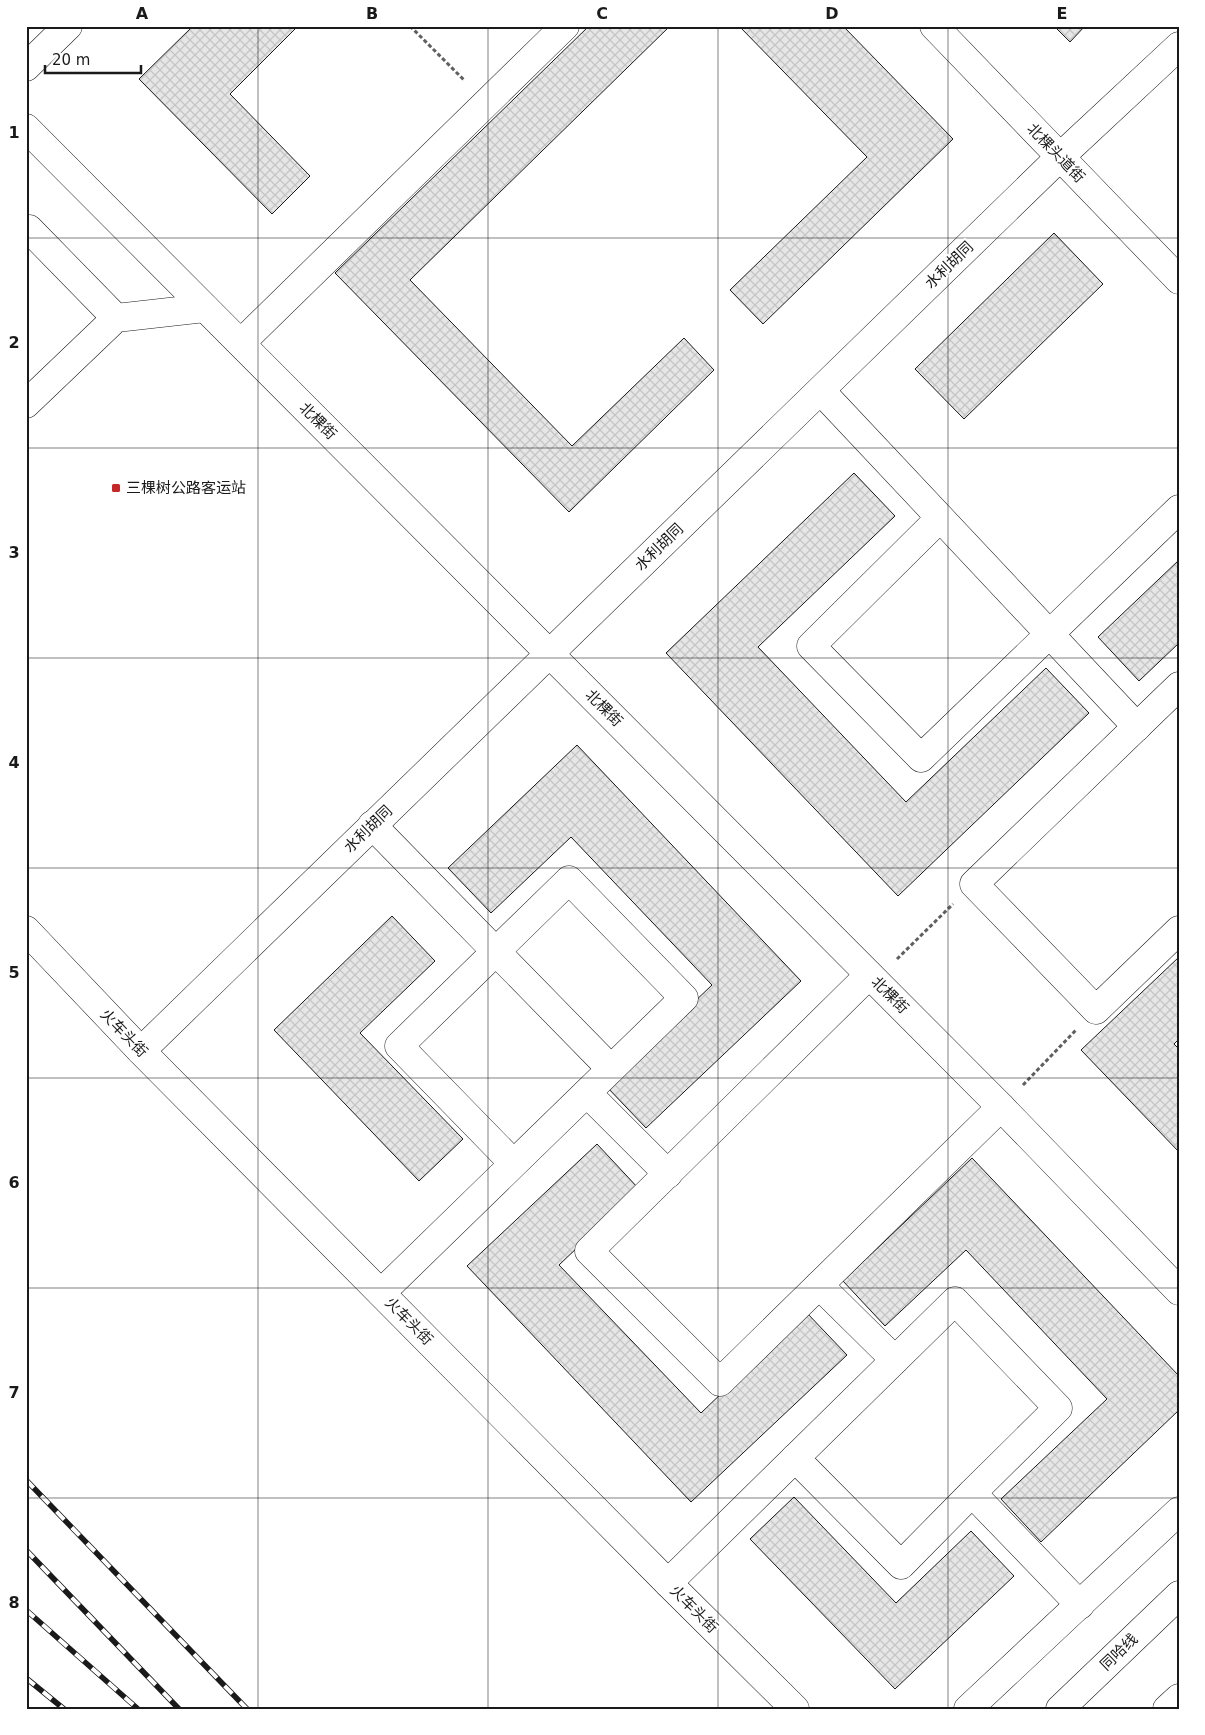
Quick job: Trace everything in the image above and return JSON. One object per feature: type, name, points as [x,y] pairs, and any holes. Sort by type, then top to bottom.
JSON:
[{"type":"main road","points":[[26,67],[68,26]]},
{"type":"main road","points":[[241,343],[565,26]]},
{"type":"main road","name":"北棵头道街","points":[[934,26],[1179,280]]},
{"type":"main road","name":"水利胡同","points":[[141,1051],[1060,157],[1179,46]]},
{"type":"main road","name":"北棵街","points":[[26,128],[1001,1107],[1179,1291]]},
{"type":"main road","points":[[29,229],[116,318]]},
{"type":"main road","points":[[26,404],[116,318],[205,308]]},
{"type":"main road","points":[[821,391],[1137,727]]},
{"type":"main road","points":[[940,518],[811,646],[921,758],[1179,509]]},
{"type":"main road","points":[[1179,686],[974,884],[1096,1010],[1179,930]]},
{"type":"main road","points":[[372,825],[611,1069]]},
{"type":"main road","points":[[381,1293],[684,998],[569,880],[399,1046],[513,1163]]},
{"type":"main road","name":"火车头街","points":[[27,932],[141,1051],[795,1709]]},
{"type":"main road","points":[[872,978],[589,1251],[720,1382],[1001,1107]]},
{"type":"main road","points":[[587,1093],[668,1174]]},
{"type":"main road","points":[[820,1285],[895,1360]]},
{"type":"main road","points":[[668,1583],[795,1458],[955,1301],[1058,1408],[901,1565],[795,1458]]},
{"type":"main road","points":[[972,1493],[1080,1605]]},
{"type":"main road","points":[[968,1709],[1179,1511]]},
{"type":"main road","name":"同哈线","points":[[1060,1709],[1179,1594]]},
{"type":"main road","points":[[1167,1709],[1179,1698]]},
{"type":"path","points":[[410,26],[487,103]]},
{"type":"path","points":[[872,978],[974,884]]},
{"type":"path","points":[[1001,1107],[1096,1010]]},
{"type":"building","points":[[193,26],[298,26],[230,94],[310,176],[272,214],[139,79]]},
{"type":"building","points":[[589,26],[670,26],[410,280],[572,446],[684,338],[714,370],[569,512],[335,273]]},
{"type":"building","points":[[739,26],[843,26],[953,139],[763,324],[730,290],[867,157]]},
{"type":"building","points":[[1054,26],[1085,26],[1070,42]]},
{"type":"building","points":[[1054,233],[1103,284],[964,419],[915,369]]},
{"type":"building","points":[[854,473],[895,516],[758,647],[906,802],[1046,668],[1089,713],[898,896],[666,653]]},
{"type":"building","points":[[1179,560],[1179,643],[1139,681],[1098,637]]},
{"type":"building","points":[[577,745],[801,981],[646,1128],[606,1086],[712,985],[571,837],[491,913],[448,868]]},
{"type":"building","points":[[392,916],[435,961],[360,1033],[463,1139],[419,1181],[274,1030]]},
{"type":"building","points":[[1179,957],[1179,1039],[1174,1044],[1179,1049],[1179,1152],[1081,1050]]},
{"type":"building","points":[[597,1144],[639,1189],[559,1265],[701,1413],[806,1312],[847,1355],[691,1502],[467,1266]]},
{"type":"building","points":[[972,1158],[1179,1376],[1179,1410],[1041,1542],[1001,1499],[1107,1399],[966,1250],[885,1326],[843,1281]]},
{"type":"building","points":[[794,1497],[896,1603],[971,1531],[1014,1576],[895,1689],[750,1539]]},
{"type":"railway","points":[[26,1480],[247,1709]]},
{"type":"railway","points":[[26,1550],[179,1709]]},
{"type":"railway","points":[[26,1610],[138,1709]]},
{"type":"railway","points":[[26,1678],[64,1709]]},
{"type":"place","name":"三棵树公路客运站","points":[[116,488]]}]
